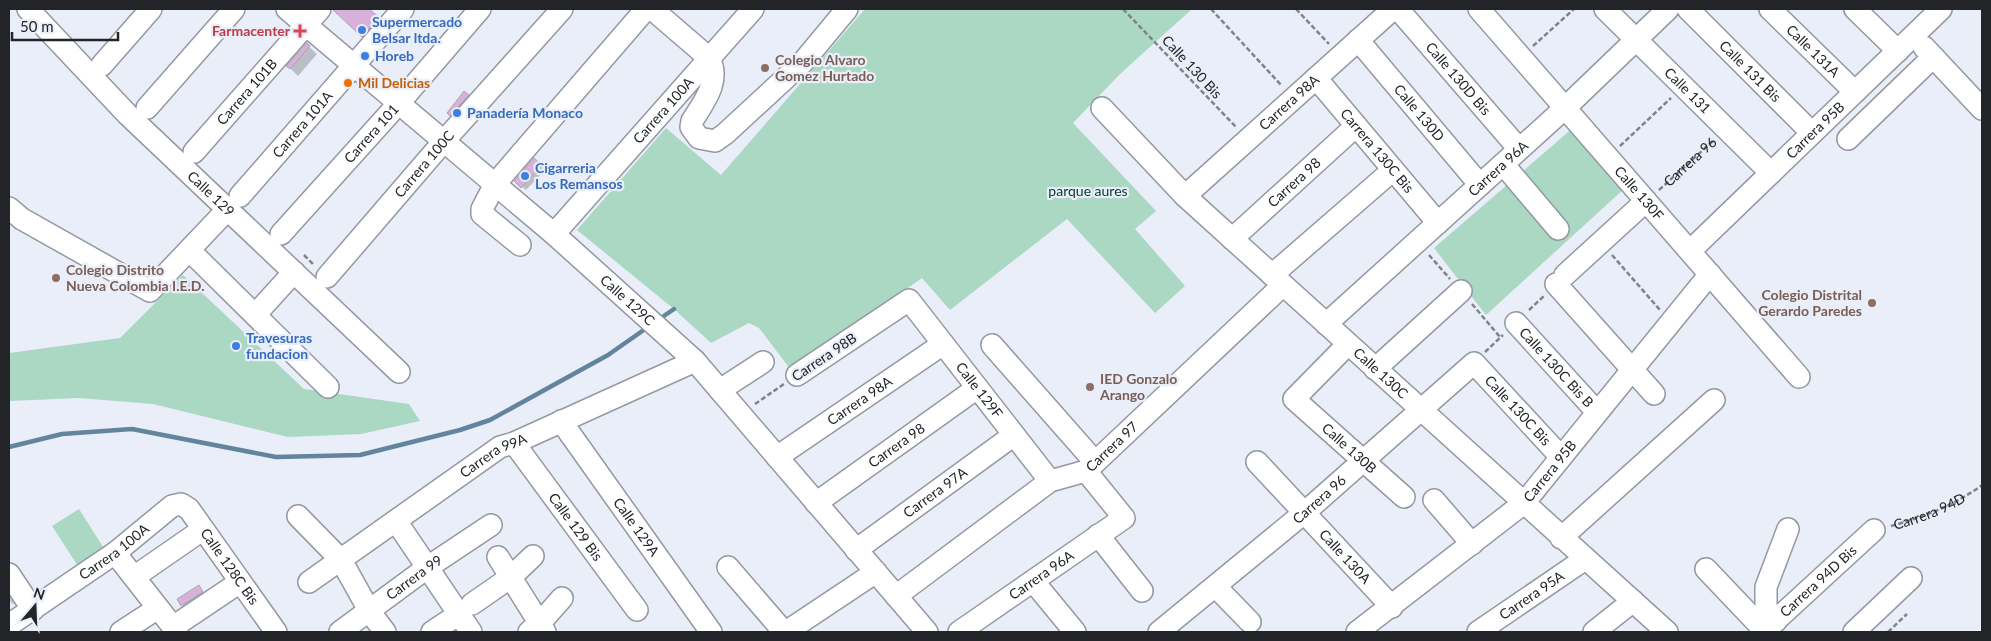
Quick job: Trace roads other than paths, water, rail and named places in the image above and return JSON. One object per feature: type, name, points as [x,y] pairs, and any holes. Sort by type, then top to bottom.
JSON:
[{"type":"street","points":[[102,66],[150,9]]},
{"type":"street","points":[[147,108],[234,9]]},
{"type":"street","name":"Calle 129C","points":[[288,9],[313,17],[355,66],[554,234],[695,361],[927,632]]},
{"type":"street","name":"Carrera 101A","points":[[9,208],[22,219],[150,291],[234,203],[403,9]]},
{"type":"street","name":"Carrera 101","points":[[282,234],[480,9]]},
{"type":"street","name":"Carrera 100C","points":[[327,277],[444,141],[562,9]]},
{"type":"street","points":[[520,245],[482,214],[482,209],[495,184],[646,9]]},
{"type":"street","points":[[652,9],[709,58],[714,67],[712,85],[692,121],[691,128],[699,138],[715,141],[804,62],[848,9]]},
{"type":"street","name":"Carrera 100A","points":[[554,234],[752,9]]},
{"type":"street","name":"Carrera 98A","points":[[1184,196],[1393,9]]},
{"type":"street","name":"Calle 130D Bis","points":[[1398,9],[1519,149]]},
{"type":"street","name":"Calle 130F","points":[[1480,9],[1799,377]]},
{"type":"street","name":"Calle 131","points":[[1605,9],[1771,173]]},
{"type":"street","name":"Carrera 96A","points":[[1326,324],[1565,108],[1668,9]]},
{"type":"street","name":"Calle 131 Bis","points":[[1688,9],[1812,133]]},
{"type":"street","name":"Calle 131A","points":[[1770,9],[1855,92]]},
{"type":"street","points":[[1855,9],[1906,43],[1933,57],[1982,109]]},
{"type":"street","name":"Carrera 95B","points":[[1690,251],[1941,9]]},
{"type":"street","name":"Calle 129","points":[[34,11],[128,115],[234,203],[294,272],[399,372]]},
{"type":"street","name":"Carrera 101B","points":[[194,152],[313,17]]},
{"type":"street","name":"Calle 130D","points":[[1358,40],[1480,185]]},
{"type":"street","points":[[1848,139],[1933,57]]},
{"type":"street","name":"Carrera 130C Bis","points":[[1316,78],[1438,223]]},
{"type":"street","name":"Calle 130C","points":[[1102,108],[1184,196],[1667,632]]},
{"type":"street","name":"Carrera 98","points":[[1232,239],[1356,126]]},
{"type":"street","points":[[1503,164],[1558,229]]},
{"type":"street","name":"Carrera 97","points":[[896,596],[1050,481],[1090,467],[1278,280],[1393,170]]},
{"type":"street","points":[[1646,201],[1561,279],[1654,394]]},
{"type":"street","points":[[190,251],[328,387]]},
{"type":"street","points":[[255,315],[294,272]]},
{"type":"street","name":"Carrera 95B","points":[[1357,632],[1392,607],[1524,503],[1710,274]]},
{"type":"street","points":[[1375,369],[1461,291]]},
{"type":"street","name":"Calle 129F","points":[[909,300],[1050,481]]},
{"type":"street","name":"Carrera 98B","points":[[797,375],[909,300]]},
{"type":"street","name":"Calle 130C Bis B","points":[[1516,323],[1597,412]]},
{"type":"street","name":"Carrera 98A","points":[[777,457],[943,344]]},
{"type":"street","name":"Calle 130B","points":[[1348,344],[1294,399],[1404,497]]},
{"type":"street","points":[[992,345],[1090,467]]},
{"type":"street","name":"Carrera 99A","points":[[309,582],[500,447],[514,443],[695,361]]},
{"type":"street","points":[[720,390],[763,362]]},
{"type":"street","name":"Carrera 96","points":[[1159,632],[1304,513],[1474,363]]},
{"type":"street","name":"Calle 130C Bis","points":[[1474,363],[1561,457]]},
{"type":"street","name":"Carrera 98","points":[[816,503],[977,388]]},
{"type":"street","points":[[1561,538],[1714,400]]},
{"type":"street","name":"Calle 129A","points":[[561,421],[711,632]]},
{"type":"street","name":"Carrera 97A","points":[[856,550],[1014,435]]},
{"type":"street","name":"Calle 129 Bis","points":[[514,443],[637,610]]},
{"type":"street","name":"Calle 130A","points":[[1257,462],[1392,607]]},
{"type":"street","name":"Carrera 96A","points":[[969,630],[1034,580],[1124,518],[1090,467]]},
{"type":"street","points":[[1434,500],[1472,544]]},
{"type":"street","name":"Carrera 100A","points":[[23,621],[115,553],[172,506],[181,504]]},
{"type":"street","name":"Calle 128C Bis","points":[[181,504],[189,509],[202,530],[276,632]]},
{"type":"street","points":[[298,516],[341,560],[370,612],[386,632]]},
{"type":"street","points":[[396,521],[428,568],[466,609],[472,632]]},
{"type":"street","name":"Carrera 99","points":[[340,632],[491,525]]},
{"type":"street","points":[[1768,628],[1766,587],[1788,529]]},
{"type":"street","points":[[134,576],[202,530]]},
{"type":"street","name":"Carrera 94D Bis","points":[[1768,628],[1874,530]]},
{"type":"street","points":[[1098,536],[1142,591]]},
{"type":"street","points":[[115,553],[175,630],[240,582]]},
{"type":"street","points":[[432,632],[512,576],[533,556]]},
{"type":"street","points":[[498,557],[512,576],[537,630],[562,598]]},
{"type":"street","name":"Carrera 95A","points":[[1478,632],[1585,559]]},
{"type":"street","points":[[728,568],[785,632],[876,572]]},
{"type":"street","points":[[1706,569],[1768,628]]},
{"type":"street","points":[[9,574],[23,621]]},
{"type":"street","points":[[1854,632],[1911,578]]},
{"type":"street","points":[[1034,580],[1075,632]]},
{"type":"street","points":[[1216,587],[1250,622]]},
{"type":"street","points":[[1594,632],[1633,601]]},
{"type":"street","points":[[121,632],[158,608]]},
{"type":"waterway","points":[[658,320],[674,309]]},
{"type":"waterway","points":[[9,447],[62,434],[132,429],[276,457],[360,455],[460,430],[490,420],[608,355],[648,327]]},
{"type":"place","name":"Supermercado Belsar ltda.","points":[[362,30]]},
{"type":"place","name":"Farmacenter","points":[[300,31]]},
{"type":"place","name":"Horeb","points":[[365,56]]},
{"type":"place","name":"Colegio Alvaro Gomez Hurtado","points":[[765,68]]},
{"type":"place","name":"Mil Delicias","points":[[348,83]]},
{"type":"place","name":"Panadería Monaco","points":[[457,113]]},
{"type":"place","name":"Cigarreria Los Remansos","points":[[525,176]]},
{"type":"place","name":"Colegio Distrito Nueva Colombia I.E.D.","points":[[56,278]]},
{"type":"place","name":"Colegio Distrital Gerardo Paredes","points":[[1872,303]]},
{"type":"place","name":"Travesuras fundacion","points":[[236,346]]},
{"type":"place","name":"IED Gonzalo Arango","points":[[1090,387]]},
{"type":"park label","name":"parque aures","points":[[1088,191]]}]
